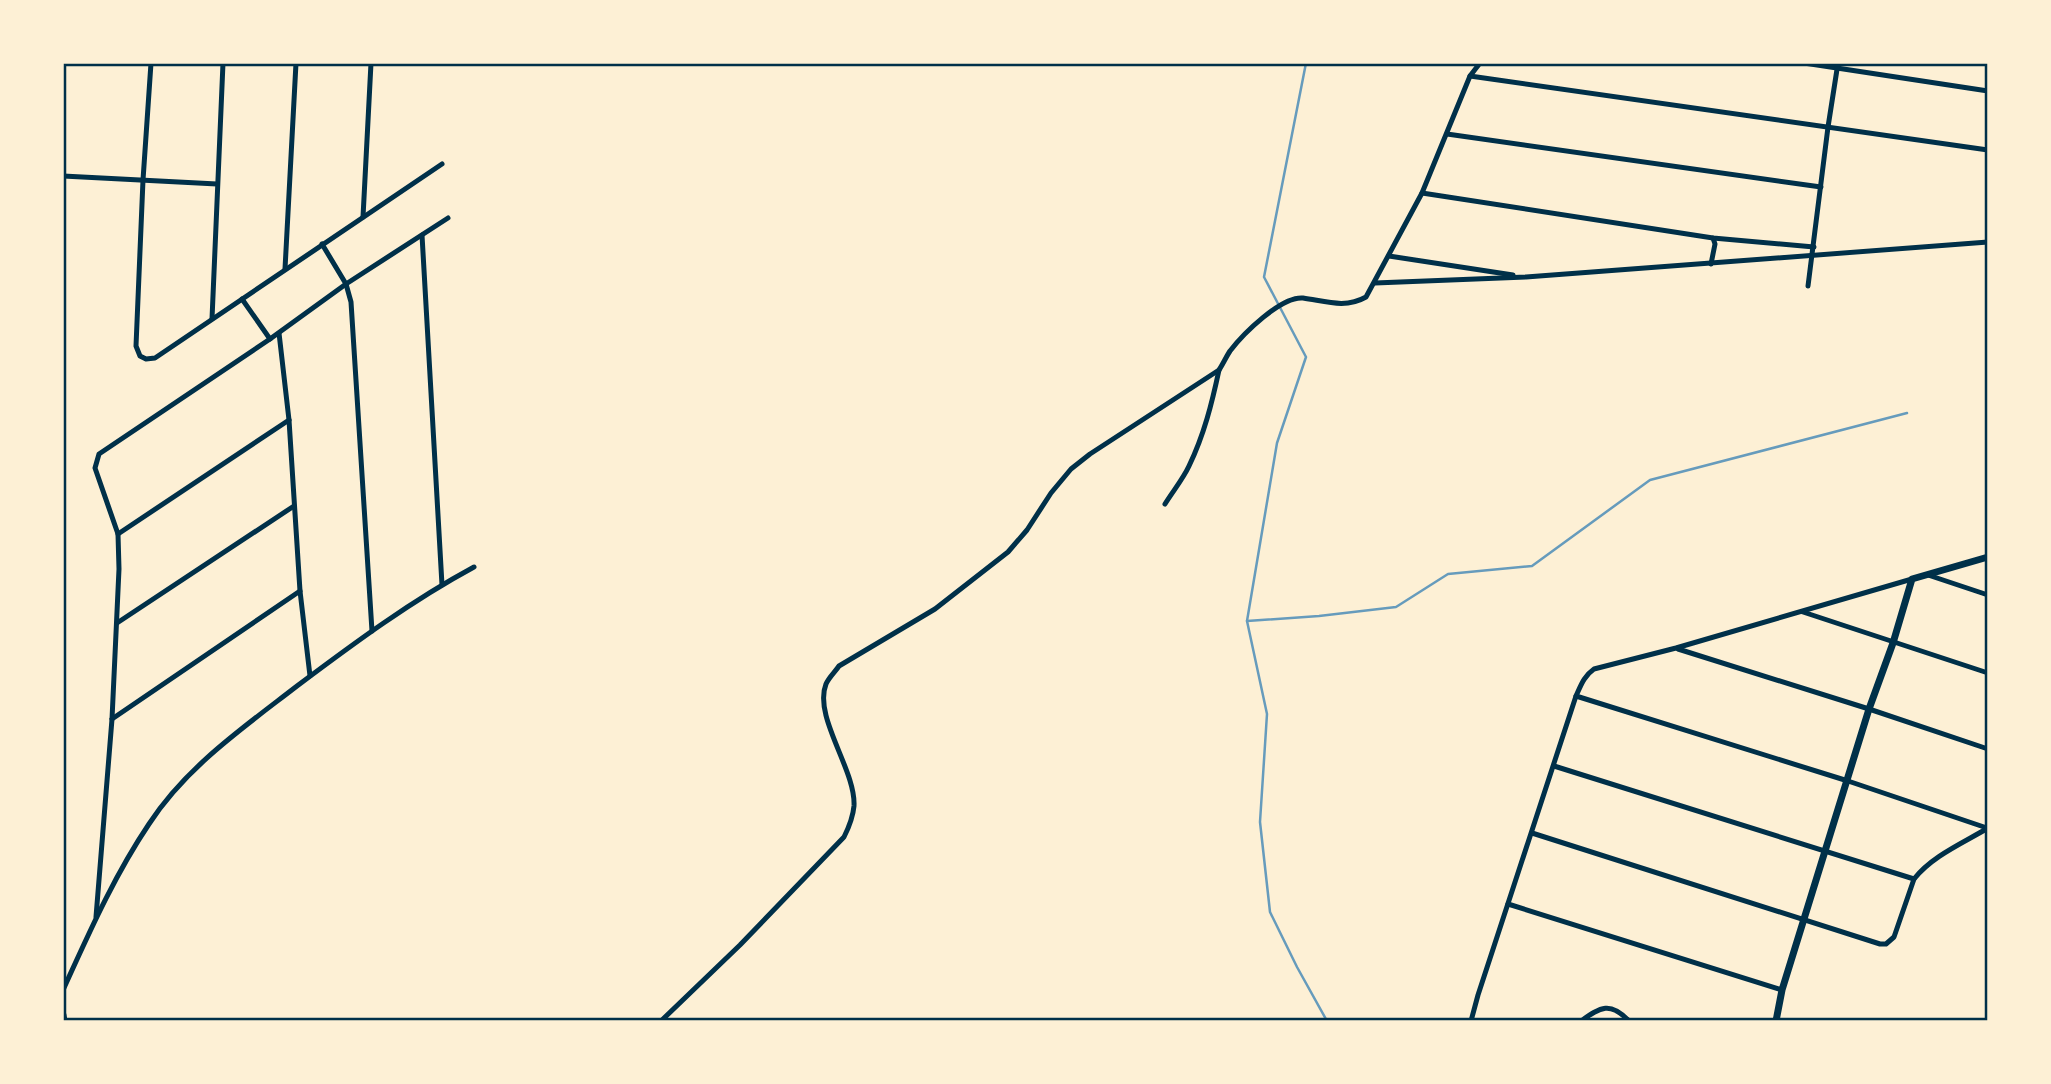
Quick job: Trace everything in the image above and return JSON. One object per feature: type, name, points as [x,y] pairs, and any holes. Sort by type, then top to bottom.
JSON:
[{"type":"street","points":[[151,63],[136,346],[140,355],[146,359],[155,358],[442,164]]},
{"type":"street","points":[[212,319],[223,63]]},
{"type":"street","points":[[285,269],[296,63]]},
{"type":"street","points":[[363,217],[371,63]]},
{"type":"street","points":[[1166,504],[1188,468],[1200,439],[1213,402],[1219,370],[1244,336],[1285,302],[1299,298],[1342,304],[1366,297],[1422,193],[1471,76],[1480,63]]},
{"type":"street","points":[[1804,63],[1838,66],[1988,91]]},
{"type":"street","points":[[1808,286],[1838,66]]},
{"type":"street","points":[[1471,76],[1988,150]]},
{"type":"street","points":[[1447,134],[1821,187]]},
{"type":"street","points":[[63,176],[217,184]]},
{"type":"street","points":[[1422,193],[1713,239],[1814,247]]},
{"type":"street","points":[[96,917],[112,719],[118,534],[95,468],[99,454],[279,333],[346,284],[448,218]]},
{"type":"street","points":[[422,235],[442,585]]},
{"type":"street","points":[[1711,264],[1715,244],[1713,239]]},
{"type":"street","points":[[1375,283],[1527,277],[1988,242]]},
{"type":"street","points":[[322,244],[346,284],[353,320],[372,631]]},
{"type":"street","points":[[1389,256],[1527,277]]},
{"type":"street","points":[[242,299],[270,339]]},
{"type":"street","points":[[279,333],[289,420],[300,591],[310,676]]},
{"type":"street","points":[[661,1021],[749,936],[844,837],[852,820],[854,803],[850,782],[828,723],[824,695],[830,677],[839,666],[935,609],[1009,552],[1071,469],[1219,370]]},
{"type":"street","points":[[118,534],[289,420]]},
{"type":"street","points":[[117,623],[294,506]]},
{"type":"street","points":[[1472,1021],[1576,696],[1584,678],[1594,669],[1803,612],[1988,557]]},
{"type":"street","points":[[63,990],[96,917],[125,863],[149,822],[176,790],[230,737],[310,676],[372,631],[474,567]]},
{"type":"street","points":[[1926,575],[1988,595]]},
{"type":"street","points":[[1776,1021],[1782,990],[1825,850],[1912,579]]},
{"type":"street","points":[[112,719],[300,591]]},
{"type":"street","points":[[1803,612],[1988,673]]},
{"type":"street","points":[[1676,648],[1988,749]]},
{"type":"street","points":[[1576,696],[1988,828]]},
{"type":"street","points":[[1554,766],[1914,879]]},
{"type":"street","points":[[1532,833],[1805,921],[1886,944],[1894,937],[1914,879],[1931,863],[1988,828]]},
{"type":"street","points":[[1508,904],[1782,990]]},
{"type":"street","points":[[1581,1021],[1597,1009],[1608,1007],[1629,1021]]},
{"type":"street","points":[[63,1015],[64,1021]]},
{"type":"waterway","points":[[1306,63],[1264,277],[1306,357],[1277,443],[1247,621],[1267,714],[1260,822],[1270,912],[1327,1021]]},
{"type":"waterway","points":[[1247,621],[1396,607],[1448,574],[1532,566],[1650,480],[1907,413]]}]
